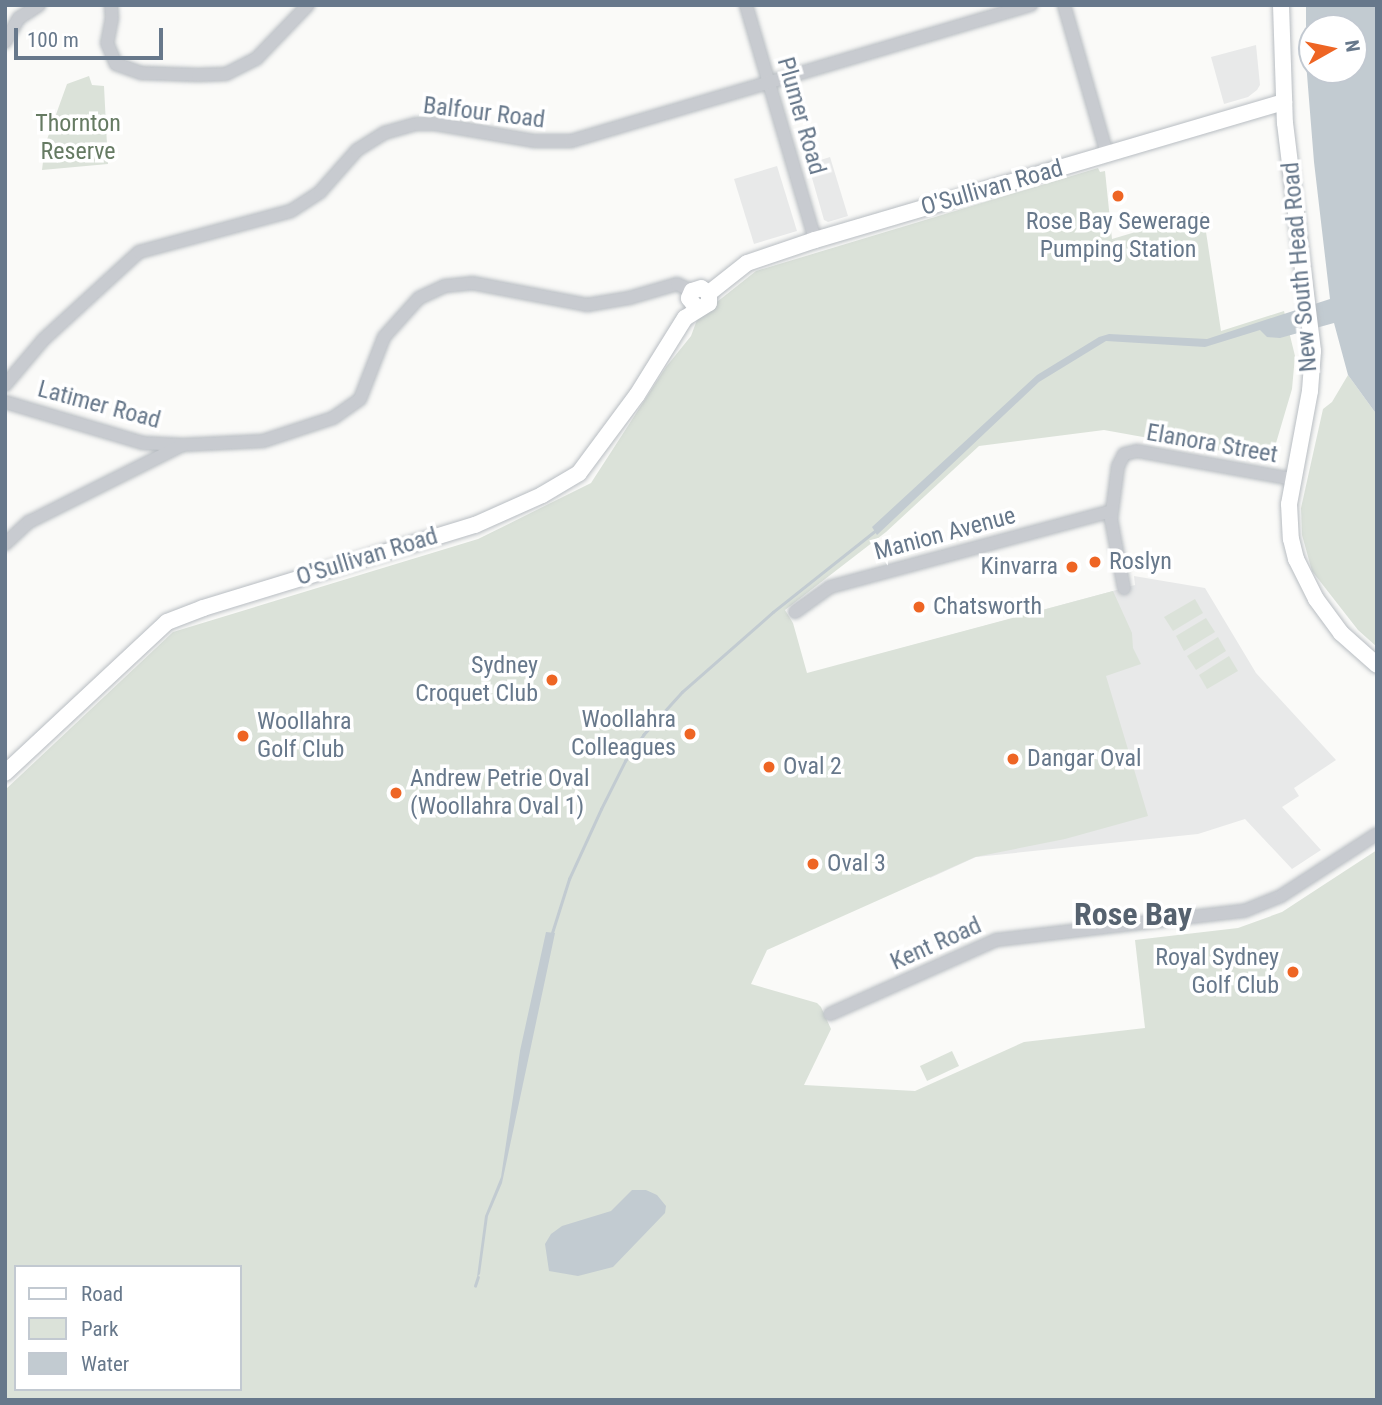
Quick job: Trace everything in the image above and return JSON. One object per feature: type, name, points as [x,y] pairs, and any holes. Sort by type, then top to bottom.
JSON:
[{"type":"main road","name":"New South Head Road","points":[[1281,5],[1284,102],[1311,329],[1310,391],[1289,504],[1291,539],[1306,581],[1341,633],[1377,665]]},
{"type":"main road","name":"O'Sullivan Road","points":[[709,293],[747,264],[815,240],[1284,102]]},
{"type":"main road","points":[[701,288],[709,293],[707,306],[697,309],[690,301],[692,291],[701,288]]},
{"type":"main road","name":"O'Sullivan Road","points":[[5,773],[167,622],[203,608],[475,525],[542,495],[579,472],[637,395],[685,318],[697,309]]},
{"type":"street","points":[[5,42],[19,18],[39,5]]},
{"type":"street","points":[[111,5],[112,18],[107,43],[116,64],[141,73],[198,75],[226,74],[256,59],[308,5]]},
{"type":"street","name":"Plumer Road","points":[[746,5],[815,240]]},
{"type":"street","name":"Balfour Road","points":[[5,385],[44,339],[139,252],[290,211],[320,192],[357,149],[384,133],[416,124],[435,124],[562,143],[1031,5]]},
{"type":"street","points":[[1064,5],[1107,154]]},
{"type":"street","name":"Latimer Road","points":[[5,402],[143,443],[183,445],[263,441],[333,418],[360,399],[384,337],[419,298],[445,286],[472,284],[587,305],[629,298],[677,284],[692,291]]},
{"type":"street","points":[[5,544],[29,522],[183,445]]},
{"type":"street","name":"Elanora Street","points":[[1112,511],[1118,466],[1125,454],[1137,451],[1292,479]]},
{"type":"street","points":[[1112,511],[1124,588]]},
{"type":"street","name":"Manion Avenue","points":[[796,612],[830,587],[1112,511]]},
{"type":"street","name":"Kent Road","points":[[830,1014],[996,940],[1225,915],[1254,908],[1289,892],[1377,834]]},
{"type":"shaded area","points":[[1256,45],[1260,85],[1248,97],[1224,104],[1211,57]]},
{"type":"shaded area","points":[[830,157],[848,216],[828,222],[824,220],[808,164]]},
{"type":"shaded area","points":[[777,166],[797,231],[754,244],[734,179]]},
{"type":"shaded area","points":[[1134,576],[1205,588],[1256,673],[1336,760],[1294,788],[1299,796],[1282,807],[1321,850],[1292,869],[1245,819],[1198,834],[976,857],[930,878],[865,658],[1135,585]]},
{"type":"green space","name":"Thornton Reserve","points":[[89,76],[92,85],[104,86],[108,164],[42,170],[45,145],[67,84]]},
{"type":"green space","points":[[1098,168],[1100,172],[1105,171],[1112,239],[1203,212],[1221,331],[1284,311],[1295,356],[1292,389],[1271,460],[1104,430],[979,446],[886,532],[785,610],[793,623],[807,673],[1113,591],[1132,633],[1133,648],[1141,664],[1106,676],[1148,816],[1065,839],[975,857],[767,950],[751,984],[817,1003],[821,1007],[831,1029],[804,1085],[915,1091],[1024,1042],[1145,1028],[1135,940],[1238,928],[1282,912],[1377,850],[1377,1400],[5,1400],[5,790],[173,632],[478,539],[591,483],[666,367],[691,336],[698,317],[756,271]]},
{"type":"green space","points":[[1348,375],[1377,415],[1377,647],[1358,630],[1312,571],[1302,535],[1301,508],[1323,409],[1332,402]]},
{"type":"green space","points":[[1195,599],[1203,613],[1173,631],[1164,617]]},
{"type":"green space","points":[[1206,618],[1215,632],[1184,651],[1176,636]]},
{"type":"green space","points":[[1218,637],[1226,651],[1196,670],[1187,656]]},
{"type":"green space","points":[[1229,656],[1238,671],[1207,689],[1199,675]]},
{"type":"green space","points":[[952,1051],[959,1066],[927,1081],[920,1066]]},
{"type":"water","points":[[1306,5],[1377,5],[1377,415],[1348,375],[1334,323],[1280,338],[1267,337],[1260,330],[1205,347],[1106,341],[1039,382],[877,535],[872,527],[1037,375],[1099,337],[1109,334],[1207,339],[1330,299],[1308,84],[1368,84],[1368,14],[1306,14]]},
{"type":"water","points":[[546,932],[555,933],[502,1183],[488,1216],[480,1274],[477,1277],[485,1216],[501,1177],[520,1051]]},
{"type":"water","points":[[632,1190],[646,1190],[657,1195],[666,1206],[665,1213],[613,1267],[578,1276],[549,1271],[545,1244],[551,1234],[562,1226],[611,1211]]},
{"type":"waterway","points":[[552,933],[569,879],[601,809],[625,761],[643,735],[682,692],[773,612],[875,531]]},
{"type":"waterway","points":[[475,1286],[478,1277]]},
{"type":"place","name":"Rose Bay Sewerage Pumping Station","points":[[1118,196]]},
{"type":"place","name":"Roslyn","points":[[1095,562]]},
{"type":"place","name":"Kinvarra","points":[[1072,567]]},
{"type":"place","name":"Chatsworth","points":[[919,607]]},
{"type":"place","name":"Sydney Croquet Club","points":[[552,680]]},
{"type":"place","name":"Woollahra Colleagues","points":[[690,734]]},
{"type":"place","name":"Woollahra Golf Club","points":[[243,736]]},
{"type":"place","name":"Dangar Oval","points":[[1013,759]]},
{"type":"place","name":"Oval 2","points":[[769,767]]},
{"type":"place","name":"Andrew Petrie Oval (Woollahra Oval 1)","points":[[396,793]]},
{"type":"place","name":"Oval 3","points":[[813,864]]},
{"type":"place","name":"Royal Sydney Golf Club","points":[[1293,972]]},
{"type":"district","name":"Rose Bay","points":[[1133,914]]}]
